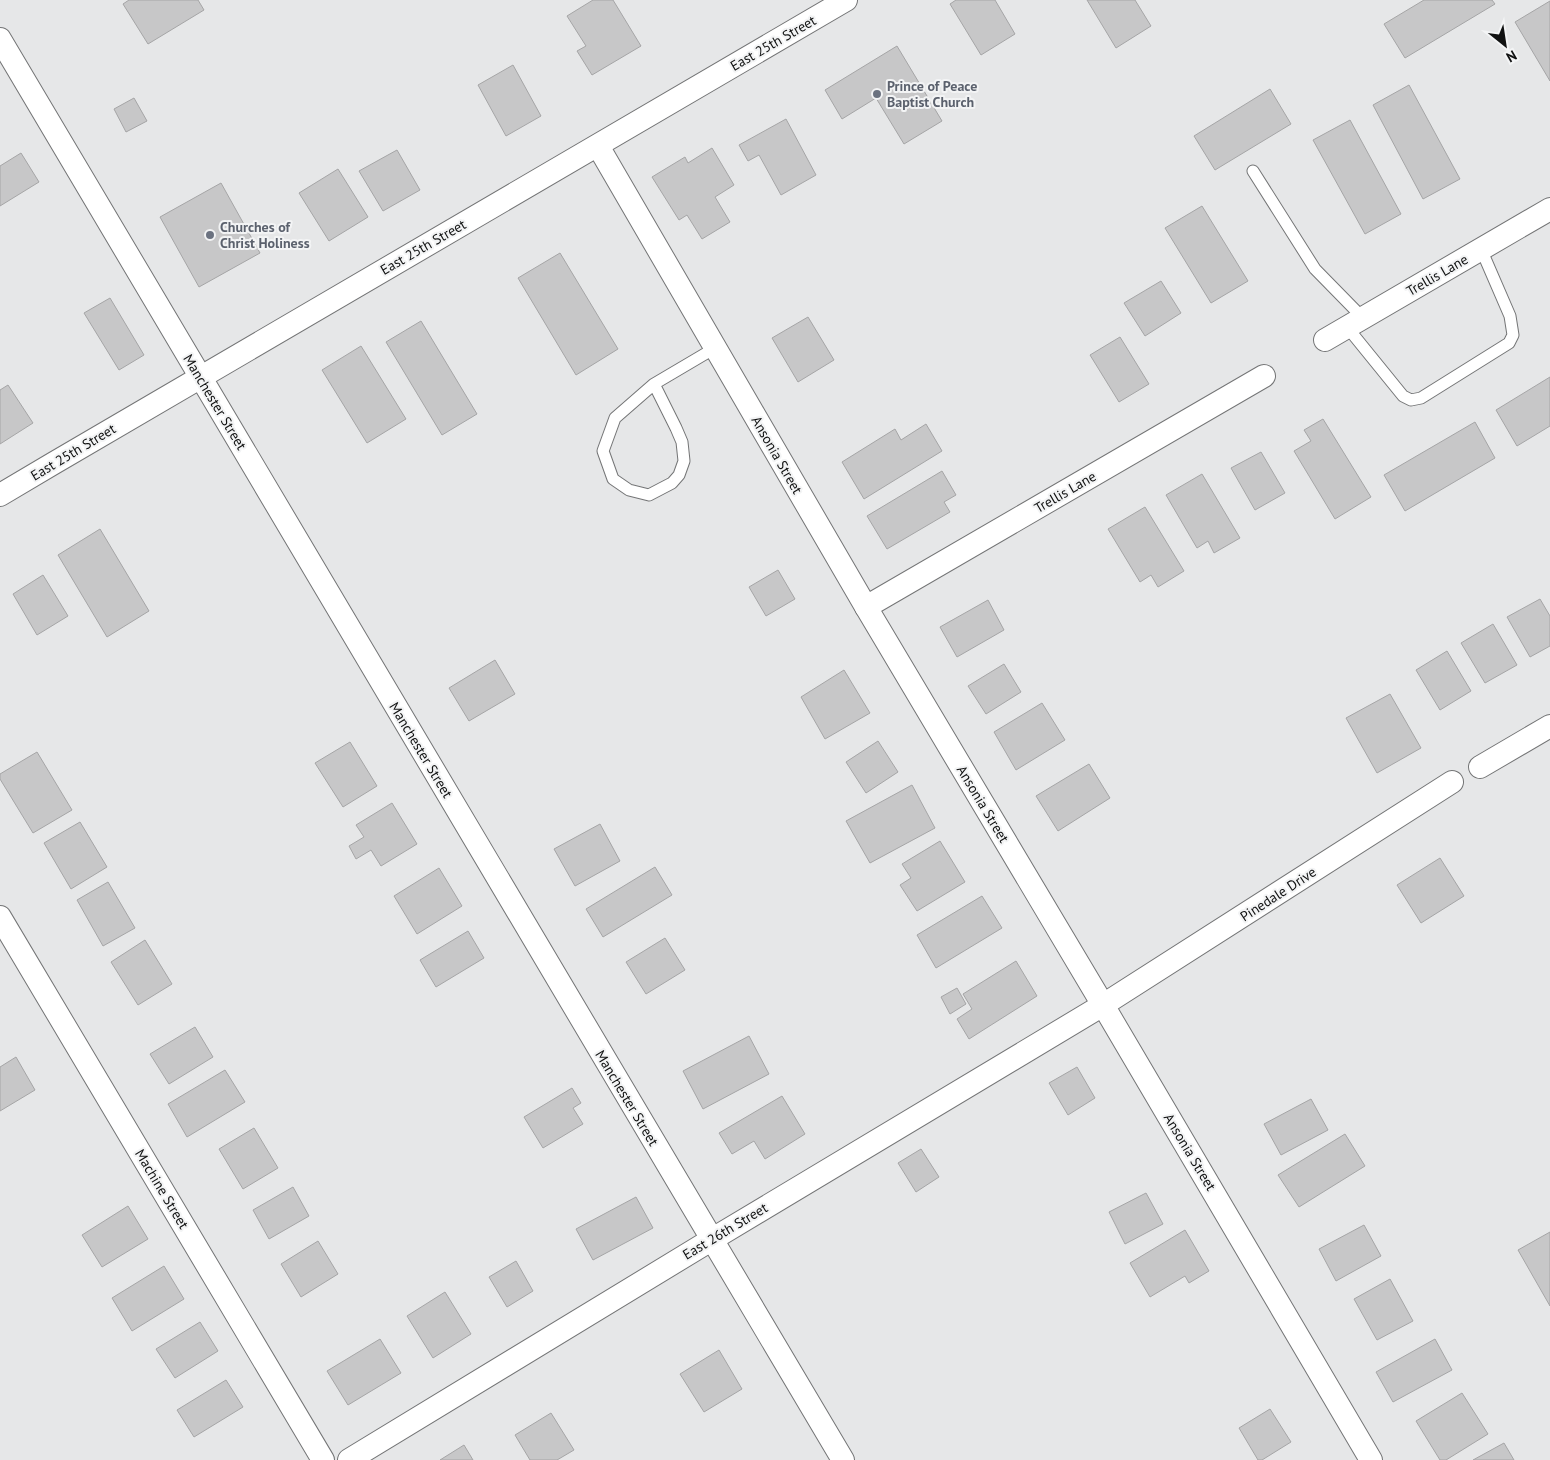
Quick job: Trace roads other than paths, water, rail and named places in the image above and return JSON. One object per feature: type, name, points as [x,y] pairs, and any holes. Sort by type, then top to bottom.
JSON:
[{"type":"street","name":"East 25th Street","points":[[0,496],[200,376],[846,0]]},
{"type":"street","name":"Manchester Street","points":[[0,39],[843,1460]]},
{"type":"street","name":"Ansonia Street","points":[[598,146],[866,608],[1371,1460]]},
{"type":"street","name":"Trellis Lane","points":[[1325,340],[1550,209]]},
{"type":"street","name":"Trellis Lane","points":[[866,608],[1264,376]]},
{"type":"street","points":[[1480,767],[1550,726]]},
{"type":"street","name":"Pinedale Drive","points":[[1103,1005],[1452,782]]},
{"type":"street","name":"Machine Street","points":[[0,917],[323,1460]]},
{"type":"street","name":"East 26th Street","points":[[348,1460],[1103,1005]]},
{"type":"lane","points":[[1253,171],[1315,269],[1355,323],[1403,396],[1411,400],[1421,398],[1509,343],[1513,334],[1510,316],[1481,249]]},
{"type":"lane","points":[[654,384],[682,442],[684,461],[679,475],[672,483],[649,495],[629,490],[613,479],[603,451],[614,418],[654,384],[715,348]]},
{"type":"place","name":"Prince of Peace Baptist Church","points":[[877,94]]},
{"type":"place","name":"Churches of Christ Holiness","points":[[210,235]]}]
